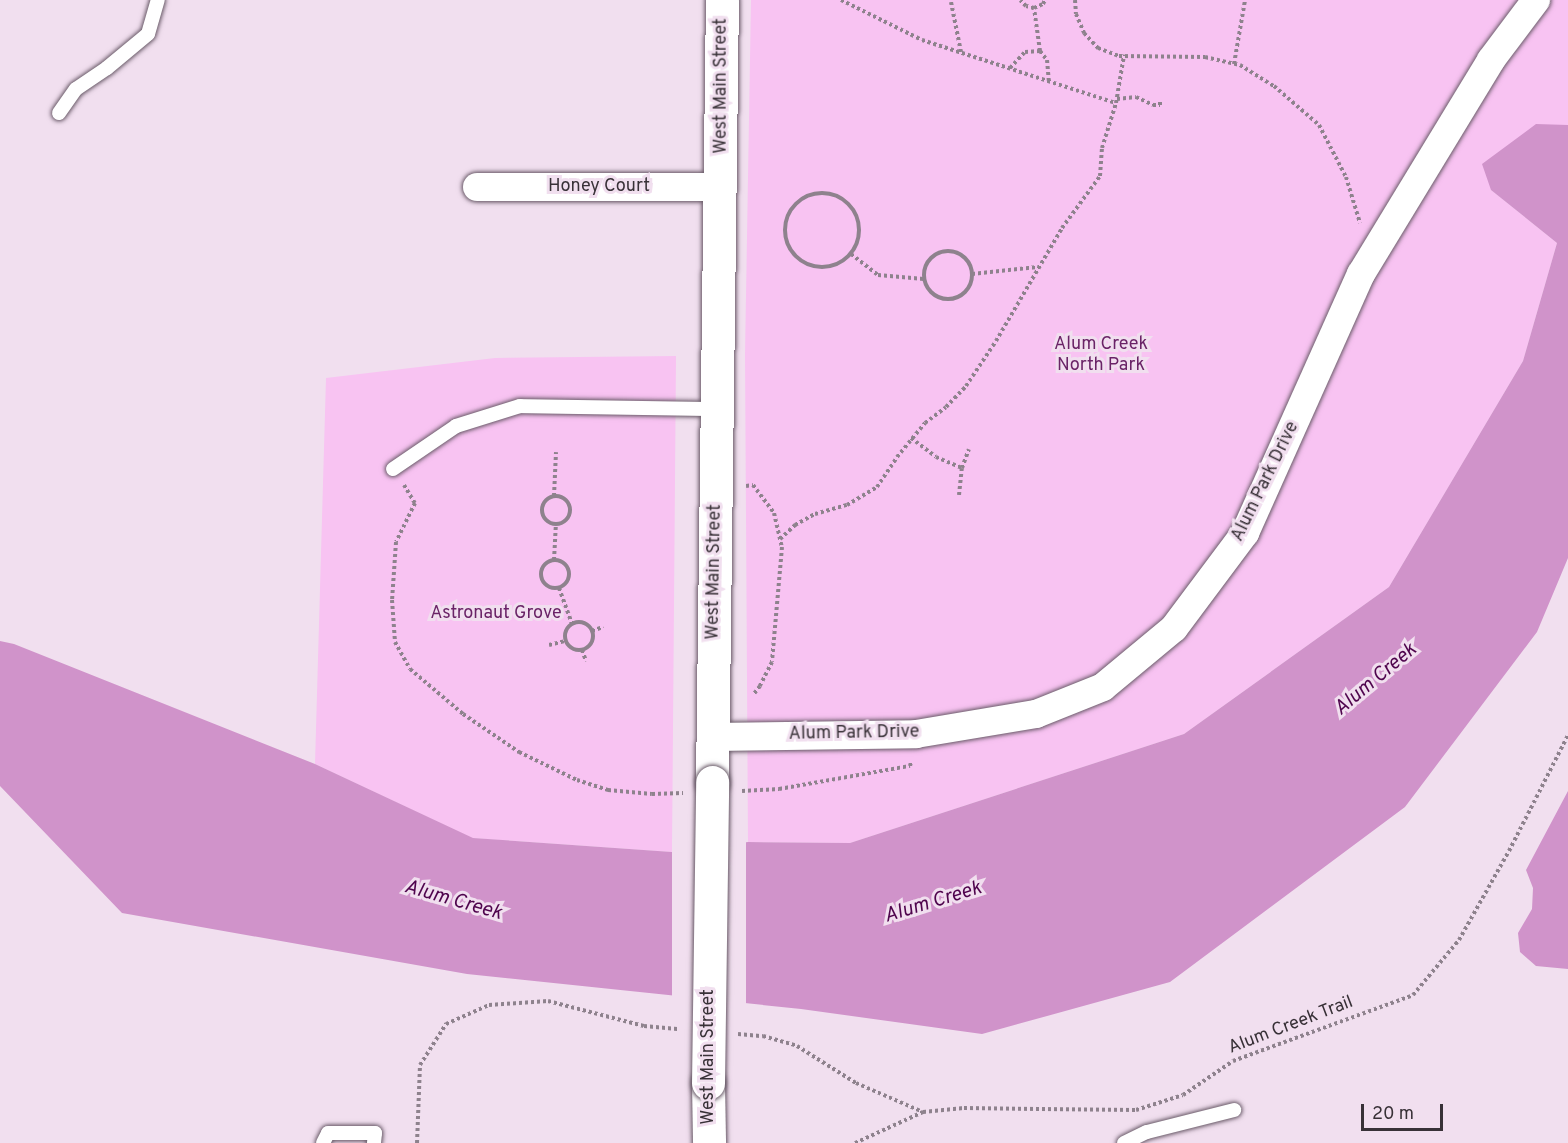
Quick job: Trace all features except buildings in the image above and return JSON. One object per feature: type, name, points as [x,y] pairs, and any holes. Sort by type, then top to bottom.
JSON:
[{"type":"main road","name":"West Main Street","points":[[709,1143],[710,789],[714,737],[722,0]]},
{"type":"street","name":"Alum Park Drive","points":[[714,737],[916,734],[1036,714],[1103,687],[1174,628],[1245,533],[1370,258],[1491,60],[1536,0]]},
{"type":"street","name":"Honey Court","points":[[477,187],[721,187]]},
{"type":"lane","points":[[59,113],[76,88],[107,68],[148,34],[158,0]]},
{"type":"lane","points":[[393,469],[456,426],[520,406],[717,409]]},
{"type":"lane","points":[[1124,1143],[1147,1132],[1234,1110]]},
{"type":"lane","points":[[323,1143],[328,1133],[375,1133],[374,1143]]},
{"type":"path","points":[[841,0],[922,40],[1049,81],[1117,101],[1136,97],[1153,105],[1160,105],[1160,102]]},
{"type":"path","points":[[1020,0],[1026,6],[1034,8],[1043,4],[1045,0]]},
{"type":"path","points":[[1075,0],[1076,14],[1084,33],[1098,48],[1124,55],[1205,57],[1234,64],[1274,86],[1319,125],[1346,177],[1370,258]]},
{"type":"path","points":[[1234,64],[1245,0]]},
{"type":"path","points":[[951,2],[962,52]]},
{"type":"path","points":[[1034,8],[1040,51],[1047,60],[1049,81]]},
{"type":"path","points":[[1010,68],[1025,52],[1040,51]]},
{"type":"path","points":[[780,539],[795,525],[815,514],[847,505],[877,487],[911,438],[966,386],[996,341],[1062,228],[1100,176],[1102,148],[1117,101],[1124,55]]},
{"type":"path","points":[[813,193],[832,194],[848,202],[859,222],[860,235],[851,254],[840,264],[828,267],[804,263],[794,255],[786,237],[786,219],[792,207],[802,198],[813,193]]},
{"type":"path","points":[[949,251],[962,256],[972,274],[964,292],[947,299],[935,295],[924,279],[924,272],[930,259],[936,254],[949,251]]},
{"type":"path","points":[[851,254],[878,275],[924,279]]},
{"type":"path","points":[[972,274],[1038,267]]},
{"type":"path","points":[[911,438],[936,457],[962,468]]},
{"type":"path","points":[[959,495],[962,468],[969,449]]},
{"type":"path","points":[[554,496],[556,452]]},
{"type":"path","points":[[393,469],[415,503],[396,542],[392,566],[395,642],[410,669],[463,714],[519,753],[577,780],[608,790],[651,794],[710,789],[779,789],[910,766],[916,734]]},
{"type":"path","points":[[745,486],[753,485],[774,513],[782,547],[772,662],[753,695]]},
{"type":"path","points":[[554,496],[566,500],[570,511],[567,519],[556,524],[547,521],[542,513],[546,500],[554,496]]},
{"type":"path","points":[[554,560],[556,524]]},
{"type":"path","points":[[554,560],[562,562],[568,569],[568,578],[559,588],[550,588],[541,577],[542,567],[554,560]]},
{"type":"path","points":[[559,588],[572,624]]},
{"type":"path","points":[[584,623],[592,631],[591,643],[582,650],[570,647],[565,640],[565,633],[572,624],[584,623]]},
{"type":"path","points":[[592,631],[603,627]]},
{"type":"path","points":[[549,645],[565,640]]},
{"type":"path","points":[[582,650],[586,661]]},
{"type":"path","name":"Alum Creek Trail","points":[[855,1143],[923,1112],[964,1108],[1136,1110],[1183,1095],[1233,1061],[1413,994],[1459,940],[1509,851],[1568,735]]},
{"type":"path","points":[[417,1143],[420,1065],[446,1024],[489,1005],[548,1000],[644,1026],[692,1030]]},
{"type":"path","points":[[728,1033],[763,1036],[797,1046],[856,1083],[923,1112]]},
{"type":"green space","name":"Alum Creek North Park","points":[[751,0],[1568,0],[1568,125],[1536,125],[1491,190],[1557,243],[1523,361],[1389,587],[1184,734],[850,843],[748,842],[745,355]]},
{"type":"green space","name":"Astronaut Grove","points":[[676,356],[672,852],[472,838],[315,764],[326,378],[495,358]]},
{"type":"water","name":"Alum Creek","points":[[1536,124],[1568,125],[1568,558],[1537,632],[1405,807],[1170,982],[982,1034],[801,1009],[467,974],[122,913],[0,786],[0,641],[14,644],[315,764],[473,838],[672,852],[748,842],[850,843],[1184,734],[1389,587],[1523,361],[1557,243],[1491,190],[1482,164]]},
{"type":"water","points":[[1568,791],[1568,969],[1536,966],[1520,952],[1518,933],[1532,909],[1533,888],[1526,870]]},
{"type":"pier","points":[[672,839],[746,839],[746,1006],[672,1006]]}]
